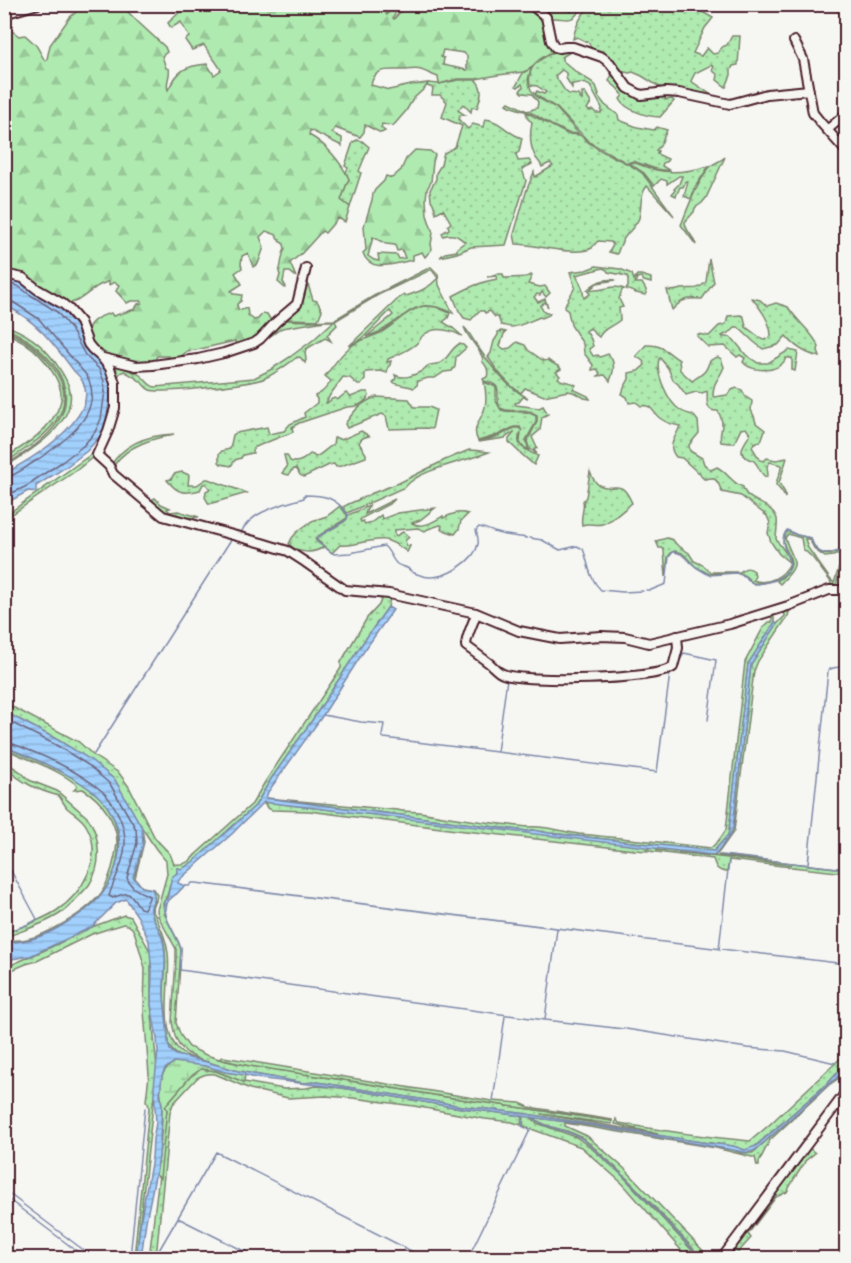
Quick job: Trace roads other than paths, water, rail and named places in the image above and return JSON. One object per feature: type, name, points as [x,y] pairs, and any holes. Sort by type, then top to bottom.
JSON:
[{"type":"street","points":[[4,14],[38,4]]},
{"type":"street","points":[[530,4],[546,17],[551,40],[555,47],[573,47],[602,57],[610,63],[628,88],[641,95],[672,92],[730,104],[767,94],[809,90]]},
{"type":"street","points":[[794,41],[801,53],[813,113],[846,152]]},
{"type":"street","points":[[828,130],[846,114]]},
{"type":"street","points":[[102,358],[136,366],[153,365],[198,360],[254,343],[297,304],[306,268]]},
{"type":"street","points":[[4,274],[23,278],[37,290],[63,304],[80,322],[88,344],[108,364],[116,393],[112,419],[97,455],[109,466],[113,474],[163,516],[288,551],[345,590],[389,594],[476,612],[519,631],[560,639],[625,637],[649,644],[730,624],[788,606],[829,590],[846,590]]},
{"type":"street","points":[[476,612],[466,646],[500,674],[509,676],[583,679],[663,672],[673,667],[678,648],[677,636]]},
{"type":"street","points":[[722,1258],[846,1092]]},
{"type":"water","points":[[5,276],[17,279],[58,305],[76,325],[104,366],[109,375],[111,391],[101,435],[87,451],[36,486],[36,492],[28,491],[5,504],[5,473],[51,444],[78,416],[85,400],[84,385],[51,342],[26,318],[5,305]]},
{"type":"water","points":[[388,607],[393,610],[266,798],[527,831],[714,851],[729,831],[748,664],[775,622],[777,624],[751,665],[733,828],[730,835],[713,855],[264,802],[233,833],[179,880],[178,883],[185,886],[169,901],[164,910],[164,901],[167,899],[172,877],[177,873],[177,868],[182,869],[194,861],[255,806]]},
{"type":"water","points":[[5,712],[91,760],[115,780],[142,828],[143,844],[133,877],[142,887],[152,889],[154,894],[151,911],[162,937],[165,955],[164,996],[168,1043],[170,1050],[176,1055],[238,1071],[303,1083],[317,1082],[733,1146],[745,1150],[756,1146],[830,1081],[846,1063],[846,1068],[760,1146],[753,1151],[741,1152],[589,1125],[447,1106],[343,1088],[255,1078],[206,1066],[174,1062],[165,1069],[162,1075],[159,1157],[141,1258],[136,1258],[156,1123],[154,1087],[158,1051],[151,1004],[152,974],[149,941],[138,917],[126,899],[116,903],[92,927],[30,956],[5,960],[5,942],[27,940],[48,933],[76,917],[94,903],[112,878],[120,844],[114,820],[99,797],[60,771],[5,747]]},
{"type":"waterway","points":[[830,4],[846,22]]},
{"type":"waterway","points":[[241,533],[245,525],[259,514],[304,498],[304,495],[329,498],[339,504],[348,515],[343,522],[316,538],[318,543],[334,554],[384,546],[397,564],[416,574],[430,577],[444,575],[466,562],[476,550],[478,544],[476,530],[479,527],[527,538]]},
{"type":"waterway","points":[[646,590],[666,584],[669,557],[673,552],[681,554],[709,575],[736,573],[744,576],[753,584],[758,584],[776,580],[790,567],[783,544],[787,530],[811,538],[817,549],[825,554],[846,548]]},
{"type":"waterway","points":[[94,754],[232,538]]},
{"type":"waterway","points":[[530,538],[542,540],[560,550],[577,546],[583,549],[591,575],[601,590],[643,591]]},
{"type":"waterway","points":[[677,666],[684,653],[716,660],[708,720]]},
{"type":"waterway","points":[[808,864],[828,671],[845,667],[846,664]]},
{"type":"waterway","points":[[323,715],[384,724],[382,736],[384,738],[657,772],[670,673]]},
{"type":"waterway","points":[[497,752],[507,679]]},
{"type":"waterway","points":[[721,855],[846,869]]},
{"type":"waterway","points":[[719,949],[729,861]]},
{"type":"waterway","points":[[4,872],[10,869],[37,919],[4,932]]},
{"type":"waterway","points":[[185,886],[196,883],[636,938]]},
{"type":"waterway","points":[[165,910],[168,922],[181,948],[180,970],[624,1029]]},
{"type":"waterway","points":[[545,1019],[557,929]]},
{"type":"waterway","points":[[639,939],[846,964]]},
{"type":"waterway","points":[[493,1101],[505,1016]]},
{"type":"waterway","points":[[626,1029],[747,1048],[785,1051],[835,1063]]},
{"type":"waterway","points":[[130,1258],[145,1108]]},
{"type":"waterway","points":[[468,1258],[530,1130],[522,1126],[522,1116]]},
{"type":"waterway","points":[[532,1117],[544,1124],[576,1135],[589,1144],[632,1184],[701,1258]]},
{"type":"waterway","points":[[157,1258],[158,1252],[216,1152],[425,1258]]},
{"type":"waterway","points":[[4,1190],[94,1258]]},
{"type":"waterway","points":[[4,1196],[86,1258]]},
{"type":"waterway","points":[[178,1218],[258,1258]]}]
